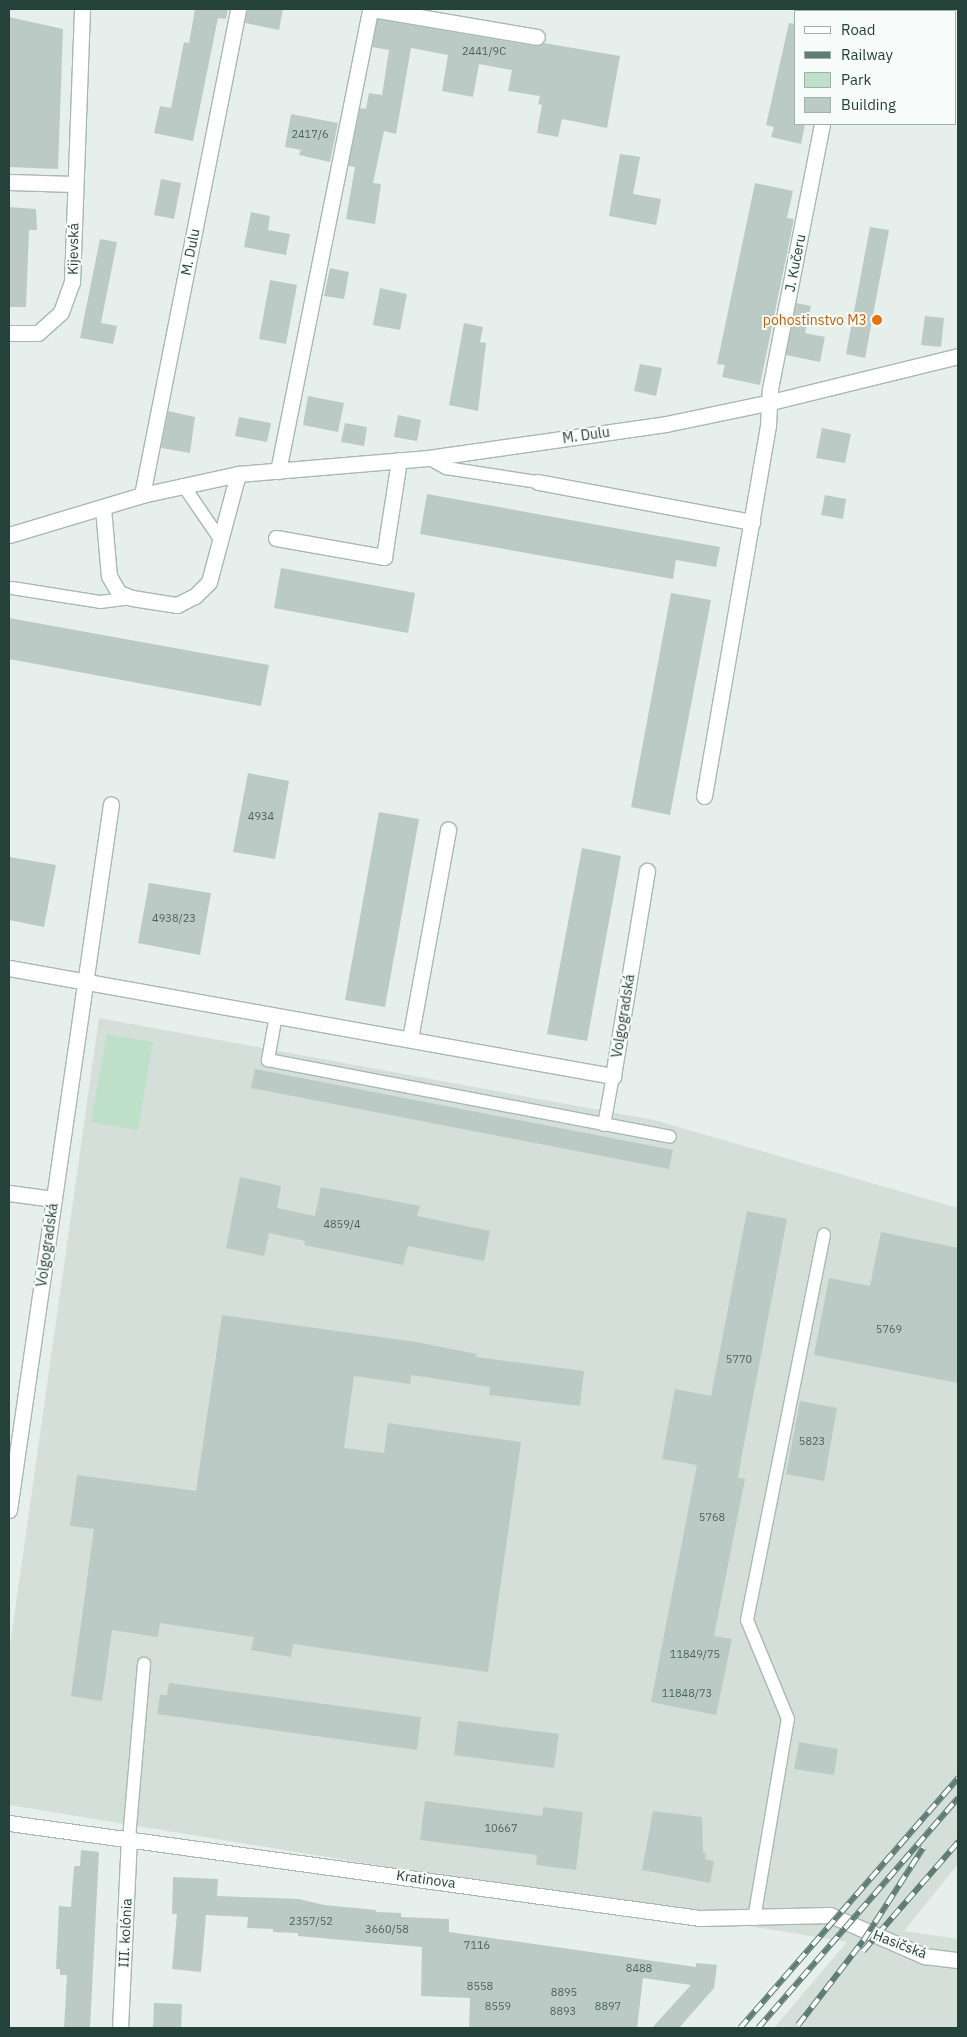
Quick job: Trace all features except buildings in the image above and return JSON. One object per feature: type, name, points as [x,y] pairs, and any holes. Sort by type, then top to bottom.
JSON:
[{"type":"street","name":"Kijevská","points":[[9,333],[38,333],[60,312],[72,282],[74,184],[82,9]]},
{"type":"street","name":"M. Dulu","points":[[142,495],[238,9]]},
{"type":"street","points":[[278,471],[371,9],[536,37]]},
{"type":"street","name":"J. Kučeru","points":[[771,402],[770,390],[822,125]]},
{"type":"street","points":[[9,182],[74,184]]},
{"type":"street","name":"M. Dulu","points":[[9,535],[142,495],[238,474],[428,458],[666,424],[771,402],[958,356]]},
{"type":"street","points":[[704,796],[771,402]]},
{"type":"street","points":[[276,538],[384,557],[399,460]]},
{"type":"street","points":[[103,508],[109,576],[120,593],[132,598],[177,605],[195,596],[209,582],[238,474]]},
{"type":"street","points":[[538,482],[752,522]]},
{"type":"street","name":"Volgogradská","points":[[9,1510],[110,804]]},
{"type":"street","points":[[410,1039],[448,829]]},
{"type":"street","name":"Volgogradská","points":[[9,968],[613,1076],[647,871]]},
{"type":"street","points":[[9,1193],[54,1199]]},
{"type":"street","name":"Kratinova","points":[[9,1823],[700,1918],[754,1919],[802,1914],[844,1919]]},
{"type":"street","name":"III. kolónia","points":[[120,2028],[129,1839]]},
{"type":"street","name":"Hasičská","points":[[844,1919],[916,1953],[958,1960]]},
{"type":"lane","points":[[428,458],[446,468],[538,482]]},
{"type":"lane","points":[[183,485],[220,539]]},
{"type":"lane","points":[[12,588],[100,602],[132,598]]},
{"type":"lane","points":[[276,1015],[268,1060],[670,1137]]},
{"type":"lane","points":[[604,1125],[613,1076]]},
{"type":"lane","points":[[754,1919],[788,1719],[747,1620],[824,1235]]},
{"type":"lane","points":[[129,1839],[144,1664]]},
{"type":"shaded area","points":[[99,1018],[654,1120],[958,1208],[958,1864],[904,1931],[958,1939],[958,2028],[774,2028],[847,1942],[9,1805],[9,1653]]},
{"type":"green space","points":[[107,1034],[153,1042],[138,1130],[91,1122]]},
{"type":"railway","points":[[740,2028],[958,1778]]},
{"type":"railway","points":[[758,2028],[958,1798]]},
{"type":"railway","points":[[863,1951],[958,1842]]},
{"type":"railway","points":[[798,2025],[863,1941],[923,1848]]},
{"type":"place","name":"pohostinstvo M3","points":[[877,320]]}]
